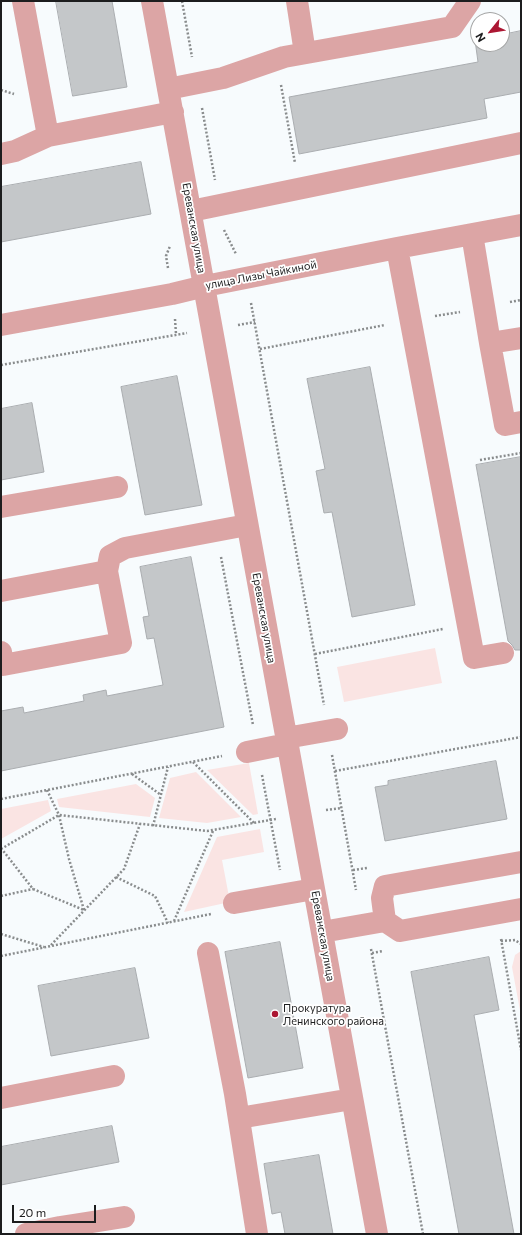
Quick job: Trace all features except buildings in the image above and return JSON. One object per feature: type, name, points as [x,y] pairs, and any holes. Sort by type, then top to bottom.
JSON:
[{"type":"street","points":[[23,1],[48,136]]},
{"type":"street","name":"Ереванская улица","points":[[152,1],[377,1234]]},
{"type":"street","points":[[297,1],[305,53]]},
{"type":"street","points":[[168,89],[223,78],[284,57],[452,27],[470,1]]},
{"type":"street","points":[[1,154],[15,151],[48,136],[173,112]]},
{"type":"street","points":[[191,211],[521,144]]},
{"type":"street","name":"улица Лизы Чайкиной","points":[[1,326],[521,225]]},
{"type":"street","points":[[472,234],[505,425],[521,422]]},
{"type":"street","points":[[397,248],[474,658],[504,653]]},
{"type":"street","points":[[490,344],[521,338]]},
{"type":"street","points":[[1,506],[117,487]]},
{"type":"street","points":[[1,652],[3,665],[121,643],[107,571],[110,556],[125,548],[247,525]]},
{"type":"street","points":[[1,591],[107,571]]},
{"type":"street","points":[[252,751],[333,730]]},
{"type":"street","points":[[385,921],[382,898],[386,886],[521,862]]},
{"type":"street","points":[[234,903],[314,889]]},
{"type":"street","points":[[322,932],[385,921],[400,931],[521,909]]},
{"type":"street","points":[[208,953],[239,1118],[257,1234]]},
{"type":"street","points":[[1,1098],[114,1076]]},
{"type":"street","points":[[239,1118],[352,1099]]},
{"type":"street","points":[[26,1234],[60,1230],[124,1217]]},
{"type":"path","points":[[182,1],[224,229],[247,278],[314,654],[333,730],[335,771],[362,924],[372,953],[423,1234]]},
{"type":"path","points":[[280,79],[300,189]]},
{"type":"path","points":[[1,365],[176,334],[212,330],[255,322]]},
{"type":"path","points":[[480,460],[521,453]]},
{"type":"path","points":[[216,531],[252,751],[270,820],[284,894]]},
{"type":"path","points":[[314,654],[468,625]]},
{"type":"path","points":[[335,771],[521,738]]},
{"type":"path","points":[[1,799],[252,751]]},
{"type":"path","points":[[193,762],[254,823]]},
{"type":"path","points":[[153,826],[168,767]]},
{"type":"path","points":[[132,774],[161,795]]},
{"type":"path","points":[[47,790],[59,815],[69,859],[84,910]]},
{"type":"path","points":[[84,910],[33,888],[1,848],[59,815],[207,831],[342,808]]},
{"type":"path","points":[[50,946],[124,869],[140,824]]},
{"type":"path","points":[[174,921],[214,830]]},
{"type":"path","points":[[116,877],[155,896],[168,923]]},
{"type":"path","points":[[1,896],[33,888]]},
{"type":"path","points":[[1,956],[227,911],[234,903]]},
{"type":"path","points":[[1,934],[45,947]]},
{"type":"path","points":[[500,936],[521,1050]]},
{"type":"path","points":[[501,941],[515,940],[521,944]]},
{"type":"path","points":[[372,953],[387,950]]},
{"type":"shaded area","points":[[435,648],[442,683],[344,702],[337,667]]},
{"type":"shaded area","points":[[249,763],[258,814],[253,815],[207,770]]},
{"type":"shaded area","points":[[196,772],[241,817],[207,823],[159,818],[170,778]]},
{"type":"shaded area","points":[[136,784],[155,798],[150,817],[59,807],[57,799]]},
{"type":"shaded area","points":[[48,800],[51,811],[1,839],[1,809]]},
{"type":"shaded area","points":[[260,829],[264,852],[222,860],[230,902],[184,912],[217,837]]},
{"type":"shaded area","points":[[521,951],[521,1016],[512,967],[515,955]]},
{"type":"place","name":"Прокуратура Ленинского района","points":[[275,1014]]}]
